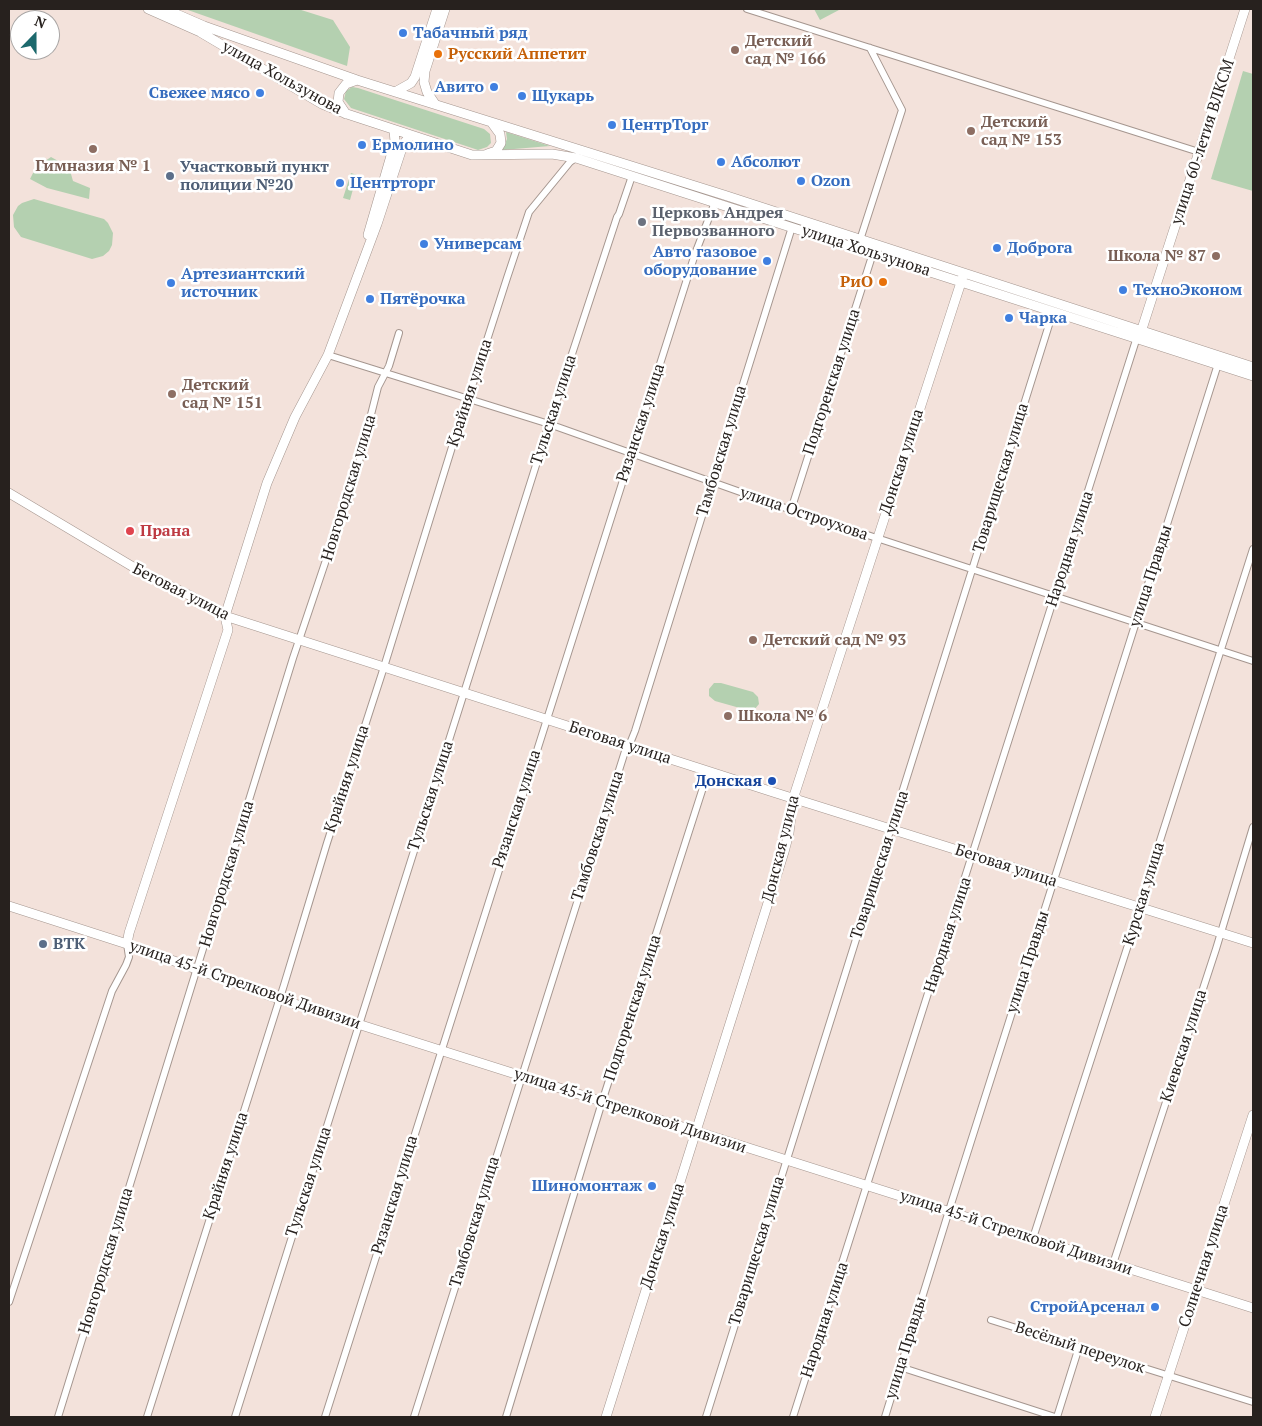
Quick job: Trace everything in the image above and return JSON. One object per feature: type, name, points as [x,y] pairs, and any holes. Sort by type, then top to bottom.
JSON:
[{"type":"main road","name":"улица Хользунова","points":[[148,9],[200,32],[322,104],[394,130],[472,155],[552,154],[576,158],[873,253],[963,277],[1139,334],[1253,376]]},
{"type":"main road","name":"улица Хользунова","points":[[164,9],[204,26],[357,80],[724,195],[860,240],[1053,312],[1139,334],[1253,367]]},
{"type":"main road","points":[[395,92],[411,83],[415,77],[437,9]]},
{"type":"main road","points":[[436,105],[427,92],[424,82],[425,71],[445,9]]},
{"type":"main road","name":"улица 60-летия ВЛКСМ","points":[[1139,334],[1200,152],[1245,9]]},
{"type":"main road","points":[[238,54],[235,47],[237,42],[244,40]]},
{"type":"main road","points":[[347,114],[338,102],[339,92],[346,84],[357,80]]},
{"type":"main road","points":[[484,155],[496,151],[501,143],[500,134],[492,123]]},
{"type":"main road","points":[[363,261],[371,222],[395,142],[394,130]]},
{"type":"main road","points":[[127,944],[228,630],[225,616],[270,475],[295,417],[328,355],[377,224],[403,145],[410,135]]},
{"type":"main road","name":"Донская улица","points":[[606,1417],[784,852],[793,799],[963,277]]},
{"type":"main road","name":"Беговая улица","points":[[9,493],[145,574],[191,596],[225,616],[708,772],[1253,943]]},
{"type":"main road","name":"улица 45-й Стрелковой Дивизии","points":[[9,906],[127,944],[197,971],[279,999],[1253,1308]]},
{"type":"main road","name":"Солнечная улица","points":[[1155,1417],[1253,1116]]},
{"type":"street","points":[[747,9],[769,12],[870,48],[1200,152]]},
{"type":"street","points":[[860,240],[902,110],[870,48]]},
{"type":"street","name":"Крайняя улица","points":[[147,1417],[279,999],[326,843],[384,667],[465,405],[529,212],[570,162],[576,158]]},
{"type":"street","name":"Тульская улица","points":[[235,1417],[549,424],[616,217],[619,214],[632,176]]},
{"type":"street","name":"Рязанская улица","points":[[325,1417],[631,453],[695,254],[715,202]]},
{"type":"street","name":"Тамбовская улица","points":[[414,1417],[521,1076],[627,746],[633,735],[792,227]]},
{"type":"street","name":"Подгоренская улица","points":[[792,510],[873,253]]},
{"type":"street","name":"Товарищеская улица","points":[[706,1417],[1053,312]]},
{"type":"street","name":"Новгородская улица","points":[[58,1417],[299,640],[359,462],[378,387],[399,333]]},
{"type":"street","name":"Народная улица","points":[[794,1417],[1139,334]]},
{"type":"street","name":"улица Остроухова","points":[[328,355],[549,424],[792,510],[1253,661]]},
{"type":"street","name":"улица Правды","points":[[885,1417],[1218,364]]},
{"type":"street","name":"Курская улица","points":[[1033,1238],[1140,908],[1142,894],[1253,549]]},
{"type":"street","name":"Подгоренская улица","points":[[506,1417],[602,1102],[708,772]]},
{"type":"street","name":"Киевская улица","points":[[1113,1264],[1221,933],[1253,827]]},
{"type":"street","points":[[9,1302],[108,1002],[129,957],[127,944]]},
{"type":"street","name":"Весёлый переулок","points":[[991,1320],[1253,1402]]},
{"type":"street","points":[[900,1367],[1056,1417],[1079,1347]]},
{"type":"green space","points":[[185,9],[298,9],[333,20],[350,47],[347,66]]},
{"type":"green space","points":[[814,9],[838,9],[839,10],[820,20]]},
{"type":"green space","points":[[1243,71],[1253,74],[1253,191],[1211,179]]},
{"type":"green space","points":[[352,87],[484,129],[490,134],[491,143],[487,147],[478,150],[351,108],[344,99],[346,91]]},
{"type":"green space","points":[[506,132],[550,146],[502,150],[507,139]]},
{"type":"green space","points":[[51,157],[69,167],[73,181],[90,188],[89,199],[47,188],[30,179],[36,167]]},
{"type":"green space","points":[[351,173],[357,175],[350,200],[343,198]]},
{"type":"green space","points":[[34,199],[104,219],[113,233],[112,245],[109,251],[103,256],[92,259],[21,237],[14,227],[13,215],[18,206]]},
{"type":"green space","points":[[714,683],[721,683],[753,692],[758,697],[759,704],[754,710],[747,710],[715,701],[709,696],[709,689]]},
{"type":"waterway","points":[[1095,1417],[1107,1417]]},
{"type":"place","name":"Табачный ряд","points":[[403,33]]},
{"type":"place","name":"Детский сад № 166","points":[[735,50]]},
{"type":"place","name":"Русский Аппетит","points":[[438,54]]},
{"type":"place","name":"Авито","points":[[494,87]]},
{"type":"place","name":"Свежее мясо","points":[[260,93]]},
{"type":"place","name":"Щукарь","points":[[522,96]]},
{"type":"place","name":"ЦентрТорг","points":[[612,125]]},
{"type":"place","name":"Детский сад № 153","points":[[971,131]]},
{"type":"place","name":"Ермолино","points":[[362,145]]},
{"type":"place","name":"Гимназия № 1","points":[[93,149]]},
{"type":"place","name":"Абсолют","points":[[721,162]]},
{"type":"place","name":"Участковый пункт полиции №20","points":[[170,176]]},
{"type":"place","name":"Ozon","points":[[801,181]]},
{"type":"place","name":"Центрторг","points":[[340,183]]},
{"type":"place","name":"Церковь Андрея Первозванного","points":[[642,222]]},
{"type":"place","name":"Универсам","points":[[424,244]]},
{"type":"place","name":"Доброга","points":[[997,248]]},
{"type":"place","name":"Школа № 87","points":[[1216,256]]},
{"type":"place","name":"Авто газовое оборудование","points":[[767,261]]},
{"type":"place","name":"РиО","points":[[883,282]]},
{"type":"place","name":"Артезиантский источник","points":[[171,283]]},
{"type":"place","name":"ТехноЭконом","points":[[1123,290]]},
{"type":"place","name":"Пятёрочка","points":[[370,299]]},
{"type":"place","name":"Чарка","points":[[1009,318]]},
{"type":"place","name":"Детский сад № 151","points":[[172,394]]},
{"type":"place","name":"Прана","points":[[130,531]]},
{"type":"place","name":"Детский сад № 93","points":[[753,640]]},
{"type":"place","name":"Школа № 6","points":[[728,716]]},
{"type":"place","name":"Донская","points":[[772,781]]},
{"type":"place","name":"ВТК","points":[[43,944]]},
{"type":"place","name":"Шиномонтаж","points":[[652,1186]]},
{"type":"place","name":"СтройАрсенал","points":[[1155,1307]]}]
